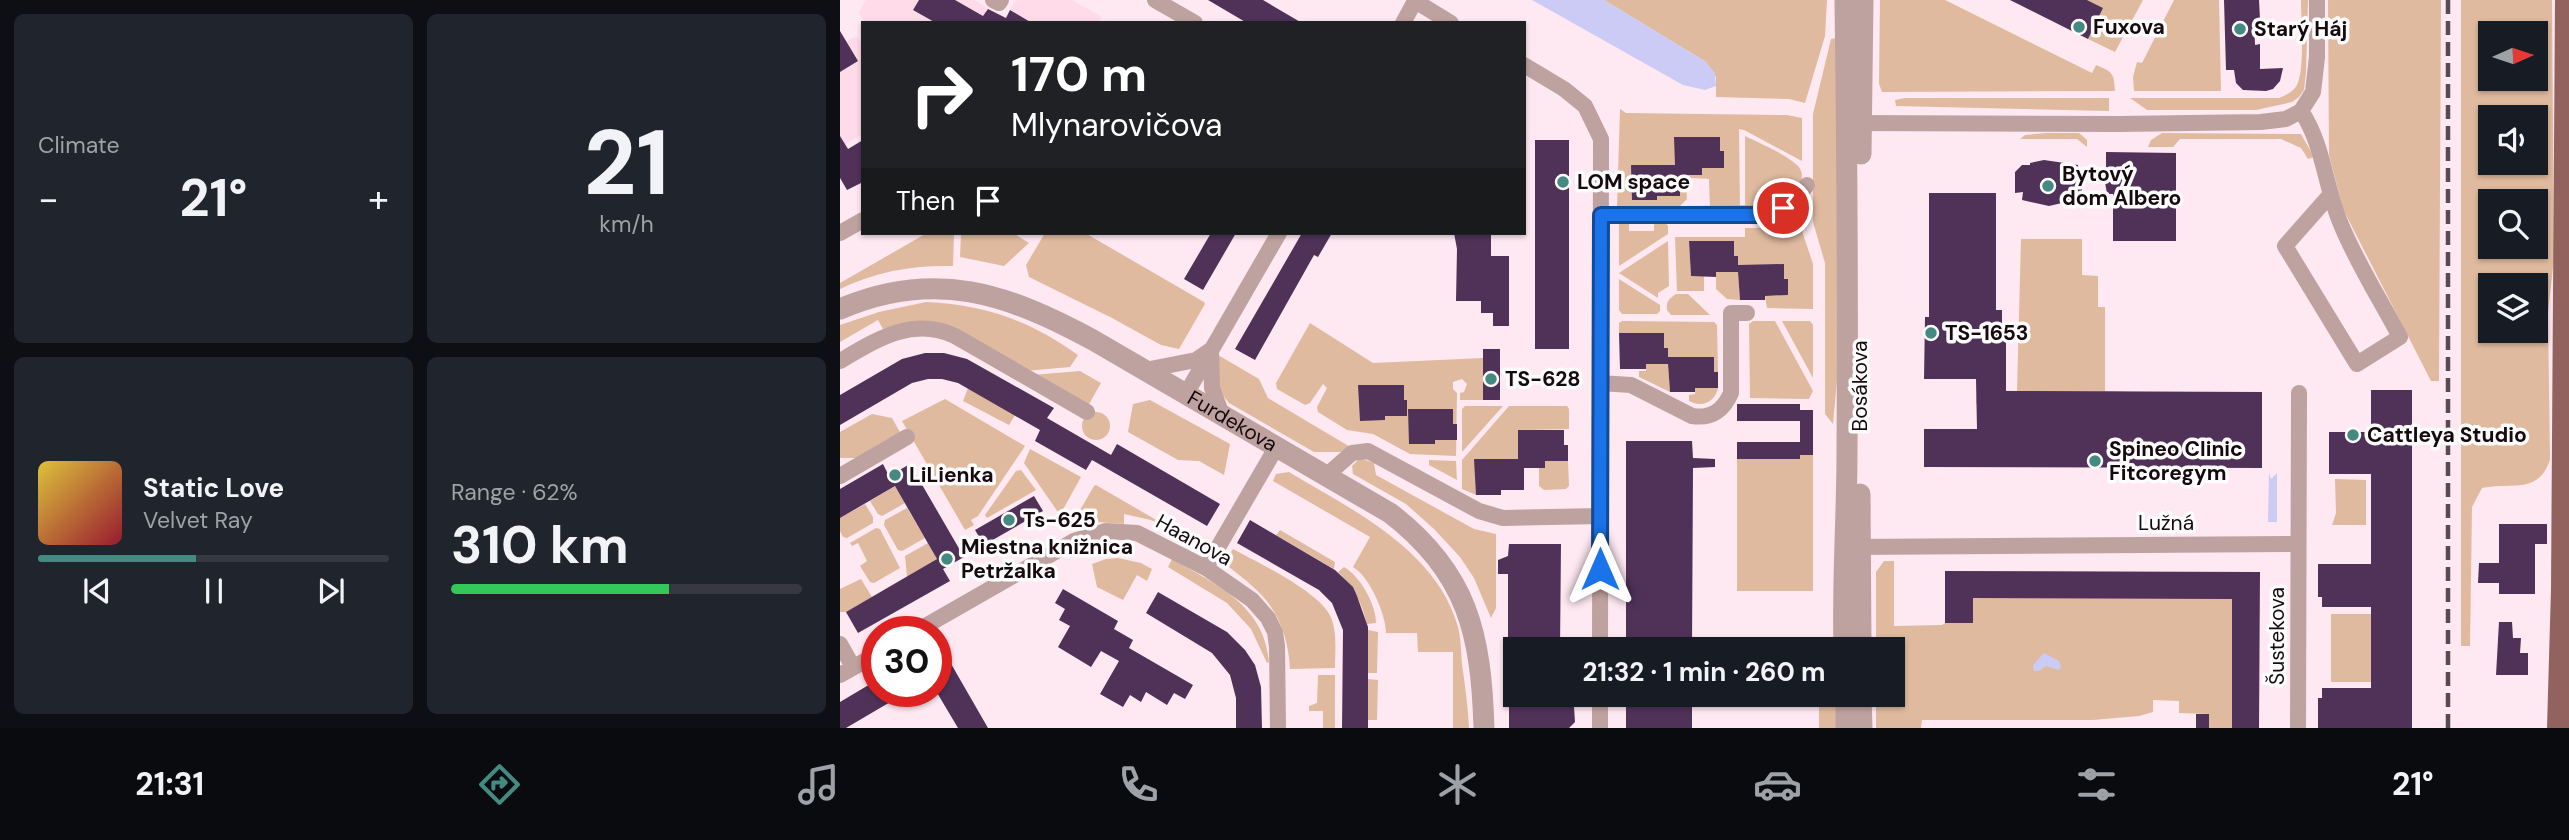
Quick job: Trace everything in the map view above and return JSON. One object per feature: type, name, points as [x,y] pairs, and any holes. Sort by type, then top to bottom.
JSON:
[{"type":"main road","points":[[2560,728],[2564,576],[2568,0]]},
{"type":"street","points":[[993,0],[999,3],[1001,0]]},
{"type":"street","points":[[1156,0],[1176,18]]},
{"type":"street","name":"Bosákova","points":[[1845,0],[1854,123],[1860,513],[1852,547],[1845,637]]},
{"type":"street","name":"Bosákova","points":[[1860,637],[1847,500],[1854,123],[1863,0]]},
{"type":"street","points":[[1854,123],[2261,122],[2286,119],[2301,111],[2313,92],[2316,79],[2317,0]]},
{"type":"street","points":[[1404,21],[1415,1],[1448,21]]},
{"type":"street","points":[[1526,66],[1586,106],[1601,139],[1600,637]]},
{"type":"street","points":[[2301,111],[2309,122],[2318,147],[2330,195],[2341,224],[2400,337],[2357,363],[2285,246],[2330,195]]},
{"type":"street","points":[[1601,215],[1771,213],[1795,199],[1807,185]]},
{"type":"street","points":[[840,233],[861,221]]},
{"type":"street","points":[[1186,394],[1278,235]]},
{"type":"street","name":"Furdekova","points":[[840,309],[871,298],[931,287],[970,290],[1040,312],[1390,513],[1419,537],[1442,563],[1460,594],[1473,628],[1478,652],[1484,728]]},
{"type":"street","points":[[1600,383],[1631,385],[1692,416],[1703,418],[1711,415],[1726,404],[1731,393],[1731,313],[1747,313]]},
{"type":"street","points":[[840,361],[897,331],[916,328],[939,330],[1087,412]]},
{"type":"street","points":[[1145,370],[1196,360],[1211,350]]},
{"type":"street","points":[[1211,350],[1212,388],[1222,415]]},
{"type":"street","points":[[2297,544],[2299,393]]},
{"type":"street","points":[[840,476],[907,437]]},
{"type":"street","points":[[1206,568],[1277,446]]},
{"type":"street","points":[[1327,475],[1352,453],[1368,451],[1479,511],[1503,518],[1600,516]]},
{"type":"street","points":[[1860,513],[1869,531],[1885,546]]},
{"type":"street","name":"Haanova","points":[[943,616],[1074,541],[1106,531],[1122,530],[1142,534],[1206,568],[1256,604],[1274,629],[1278,664],[1278,728]]},
{"type":"street","name":"Lužná","points":[[1852,547],[2297,544]]},
{"type":"street","name":"Šustekova","points":[[2297,544],[2298,728]]},
{"type":"street","points":[[840,644],[847,671]]},
{"type":"street","points":[[1600,707],[1600,728]]},
{"type":"street","points":[[1846,707],[1846,728]]},
{"type":"street","points":[[1861,707],[1862,728]]},
{"type":"shaded area","points":[[866,0],[974,0],[1005,18],[1016,0],[1072,0],[1102,17],[1099,21],[864,21],[859,13]]},
{"type":"shaded area","points":[[1604,0],[1827,0],[1825,36],[1805,103],[1789,99],[1716,97],[1716,77],[1706,62]]},
{"type":"shaded area","points":[[1880,0],[1945,0],[2092,73],[2096,65],[2106,69],[2112,74],[2115,91],[1882,92],[1879,84]]},
{"type":"shaded area","points":[[2087,0],[2143,0],[2115,52],[2088,39],[2103,8]]},
{"type":"shaded area","points":[[2174,0],[2219,0],[2221,91],[2134,91],[2133,77],[2137,62],[2142,63]]},
{"type":"shaded area","points":[[2301,0],[2308,0],[2306,73],[2304,90],[2292,102],[2256,110],[2147,110],[2130,98],[2279,98],[2287,94],[2297,85],[2301,68]]},
{"type":"shaded area","points":[[2328,0],[2441,0],[2439,381],[2431,381],[2343,209],[2329,155]]},
{"type":"shaded area","points":[[2461,0],[2552,0],[2554,258],[2548,313],[2550,460],[2545,471],[2531,483],[2482,488],[2472,507],[2470,646],[2461,646]]},
{"type":"shaded area","points":[[840,31],[846,41],[857,36],[861,43],[861,135],[840,147]]},
{"type":"shaded area","points":[[1837,38],[1838,370],[1833,424],[1825,414],[1825,263],[1813,222],[1813,114],[1831,39]]},
{"type":"shaded area","points":[[2109,98],[2109,111],[1896,106],[1895,100]]},
{"type":"shaded area","points":[[1620,109],[1626,113],[1787,115],[1802,118],[1802,161],[1739,129],[1740,210],[1710,209],[1709,179],[1692,178],[1686,182],[1687,199],[1679,207],[1617,207]]},
{"type":"shaded area","points":[[2079,133],[2087,140],[2087,147],[2077,139],[2020,139],[2025,135]]},
{"type":"shaded area","points":[[2162,133],[2301,134],[2314,157],[2308,159],[2301,148],[2281,139],[2180,139],[2173,147],[2148,147],[2151,140]]},
{"type":"shaded area","points":[[1745,136],[1787,158],[1802,172],[1793,191],[1767,207],[1745,209]]},
{"type":"shaded area","points":[[1654,220],[1664,221],[1668,226],[1668,234],[1619,266],[1619,222],[1629,221],[1629,231],[1654,231]]},
{"type":"shaded area","points":[[1745,228],[1801,228],[1813,264],[1813,309],[1767,308],[1765,296],[1788,295],[1784,265],[1738,265],[1738,256],[1734,256],[1734,241],[1689,241],[1691,276],[1704,276],[1704,291],[1677,291],[1675,237],[1745,237]]},
{"type":"shaded area","points":[[924,235],[954,235],[953,266],[895,270],[840,289],[840,283]]},
{"type":"shaded area","points":[[961,235],[1016,235],[1029,243],[1004,266],[960,257]]},
{"type":"shaded area","points":[[1044,235],[1088,235],[1205,304],[1179,349],[1161,345],[1029,277],[1026,265]]},
{"type":"shaded area","points":[[2021,239],[2082,239],[2082,275],[2098,276],[2098,307],[2105,307],[2105,391],[2131,392],[1976,404],[1977,390],[2017,391]]},
{"type":"shaded area","points":[[1668,241],[1669,286],[1658,293],[1658,298],[1619,273]]},
{"type":"shaded area","points":[[1716,272],[1738,272],[1740,300],[1727,299],[1716,289]]},
{"type":"shaded area","points":[[1619,279],[1660,305],[1660,311],[1657,314],[1622,314],[1619,310]]},
{"type":"shaded area","points":[[1676,294],[1688,294],[1710,315],[1671,315],[1667,304]]},
{"type":"shaded area","points":[[926,302],[968,307],[1006,316],[1042,332],[1078,355],[1070,367],[1025,371],[963,336],[896,326],[883,329],[878,320],[840,342],[840,325],[879,312]]},
{"type":"shaded area","points":[[1753,321],[1775,321],[1813,391],[1809,399],[1750,398],[1749,324]]},
{"type":"shaded area","points":[[1782,321],[1810,321],[1813,325],[1813,378]]},
{"type":"shaded area","points":[[1714,322],[1717,325],[1718,372],[1714,372],[1714,357],[1668,357],[1668,348],[1664,348],[1664,333],[1619,333],[1619,323]]},
{"type":"shaded area","points":[[1310,323],[1373,363],[1483,358],[1483,400],[1460,400],[1460,393],[1464,392],[1467,384],[1462,379],[1453,382],[1453,389],[1457,393],[1456,456],[1410,454],[1373,434],[1347,430],[1318,412],[1317,407],[1327,388],[1323,384],[1310,403],[1305,405],[1277,389],[1276,383]]},
{"type":"shaded area","points":[[1218,355],[1259,379],[1268,398],[1352,448],[1344,452],[1314,452],[1229,403],[1215,386]]},
{"type":"shaded area","points":[[1646,364],[1668,364],[1670,392],[1639,377],[1639,371],[1646,371]]},
{"type":"shaded area","points":[[1080,371],[1101,383],[1088,406],[1032,375]]},
{"type":"shaded area","points":[[968,388],[1015,415],[1009,425],[963,401]]},
{"type":"shaded area","points":[[1695,388],[1718,388],[1711,400],[1699,404],[1689,401],[1689,395],[1695,394]]},
{"type":"shaded area","points":[[945,399],[1025,446],[978,516],[971,520],[974,525],[965,530],[902,421]]},
{"type":"shaded area","points":[[1150,400],[1230,444],[1224,475],[1199,461],[1178,460],[1128,432],[1133,404]]},
{"type":"shaded area","points":[[1465,406],[1503,406],[1462,452],[1462,409]]},
{"type":"shaded area","points":[[1509,406],[1567,406],[1569,429],[1518,430],[1520,459],[1475,460],[1476,495],[1462,489],[1462,460]]},
{"type":"shaded area","points":[[1096,412],[1106,416],[1110,426],[1106,436],[1096,440],[1086,436],[1082,426],[1086,416]]},
{"type":"shaded area","points":[[872,414],[892,418],[901,434],[860,458],[840,458],[840,432]]},
{"type":"shaded area","points":[[1030,449],[1081,477],[1060,515],[1024,463]]},
{"type":"shaded area","points":[[1800,455],[1813,455],[1813,591],[1737,591],[1737,459],[1800,459]]},
{"type":"shaded area","points":[[1360,458],[1374,463],[1376,475],[1474,529],[1496,534],[1496,608],[1491,618],[1474,578],[1460,557],[1434,529],[1406,504],[1353,474],[1352,466]]},
{"type":"shaded area","points":[[1429,460],[1456,461],[1457,480],[1429,465]]},
{"type":"shaded area","points":[[1545,461],[1568,461],[1569,486],[1566,489],[1544,490],[1539,486],[1539,468],[1545,468]]},
{"type":"shaded area","points":[[1021,470],[1036,490],[987,518],[985,515],[1016,471]]},
{"type":"shaded area","points":[[1289,472],[1389,534],[1431,575],[1447,600],[1458,627],[1469,728],[1453,728],[1453,652],[1418,652],[1417,633],[1386,633],[1376,597],[1365,579],[1353,567],[1370,537],[1273,481],[1276,474]]},
{"type":"shaded area","points":[[2335,479],[2366,480],[2366,525],[2332,525],[2336,513]]},
{"type":"shaded area","points":[[1096,485],[1178,534],[1151,520],[1124,514],[1124,524],[1097,522],[1092,511],[1076,517]]},
{"type":"shaded area","points":[[895,486],[905,503],[882,516],[878,514],[870,501]]},
{"type":"shaded area","points":[[865,504],[873,517],[873,523],[847,538],[843,537],[840,518]]},
{"type":"shaded area","points":[[907,508],[925,538],[902,551],[898,550],[884,525],[885,520]]},
{"type":"shaded area","points":[[876,528],[880,529],[900,568],[874,583],[870,582],[860,566],[867,561],[858,543],[852,546],[850,543]]},
{"type":"shaded area","points":[[1280,530],[1335,562],[1334,569],[1276,535]]},
{"type":"shaded area","points":[[928,543],[937,559],[907,577],[905,556]]},
{"type":"shaded area","points":[[1233,549],[1317,599],[1332,620],[1335,632],[1335,668],[1290,669],[1287,645],[1275,613],[1246,580],[1229,567],[1228,556]]},
{"type":"shaded area","points":[[1118,558],[1141,563],[1152,569],[1147,581],[1137,575],[1123,600],[1097,587],[1092,564]]},
{"type":"shaded area","points":[[1172,559],[1221,588],[1248,611],[1265,642],[1269,662],[1267,663],[1251,629],[1227,603],[1168,567]]},
{"type":"shaded area","points":[[1884,561],[1894,561],[1894,626],[1945,623],[1945,571],[2142,572],[2232,599],[2232,728],[2209,728],[2209,714],[2179,713],[2179,701],[2153,700],[2153,712],[2139,716],[2093,720],[1922,720],[1921,728],[1876,728],[1876,707],[1905,707],[1905,637],[1876,637],[1876,572]]},
{"type":"shaded area","points":[[1344,567],[1356,577],[1366,592],[1376,623],[1367,624],[1357,596],[1338,572]]},
{"type":"shaded area","points":[[861,579],[872,597],[846,612],[840,612],[840,589]]},
{"type":"shaded area","points":[[2331,614],[2371,614],[2371,682],[2331,682]]},
{"type":"shaded area","points":[[1368,630],[1378,632],[1377,673],[1368,673]]},
{"type":"shaded area","points":[[1318,675],[1335,675],[1335,728],[1323,728],[1323,711],[1309,711],[1309,706],[1317,703]]},
{"type":"shaded area","points":[[1368,679],[1378,680],[1377,720],[1368,720]]},
{"type":"shaded area","points":[[1819,707],[1838,707],[1839,728],[1819,728]]},
{"type":"water","points":[[1532,0],[1604,0],[1706,62],[1715,73],[1716,86],[1705,90],[1683,85]]},
{"type":"water","points":[[2269,473],[2271,479],[2277,473],[2277,522],[2268,522]]},
{"type":"water","points":[[2044,653],[2059,661],[2059,670],[2046,666],[2034,671],[2033,665]]},
{"type":"building","points":[[919,0],[955,0],[983,16],[988,9],[1006,18],[1010,10],[1029,21],[932,21],[913,10]]},
{"type":"building","points":[[1208,0],[1263,0],[1299,21],[1244,21]]},
{"type":"building","name":"Fuxova","points":[[2010,0],[2087,0],[2103,8],[2088,39]]},
{"type":"building","name":"Starý Háj","points":[[2224,0],[2259,0],[2260,19],[2254,19],[2255,45],[2260,44],[2260,69],[2283,68],[2280,81],[2273,89],[2243,90],[2236,83],[2234,70],[2226,70]]},
{"type":"building","points":[[840,31],[858,61],[840,72]]},
{"type":"building","points":[[840,136],[848,149],[861,141],[861,183],[847,190],[840,178]]},
{"type":"building","points":[[1674,137],[1720,137],[1720,151],[1724,151],[1724,168],[1702,168],[1702,175],[1680,175],[1680,196],[1632,200],[1631,165],[1675,165]]},
{"type":"building","points":[[1535,140],[1569,140],[1569,349],[1535,349]]},
{"type":"building","points":[[2106,152],[2176,153],[2176,241],[2113,241],[2113,194],[2107,194],[2103,170],[2106,169]]},
{"type":"building","name":"Bytový dom Albero","points":[[2044,160],[2078,165],[2079,173],[2082,172],[2082,193],[2075,200],[2049,206],[2022,200],[2023,192],[2015,193],[2015,172],[2022,165]]},
{"type":"building","points":[[1929,193],[1996,193],[1996,310],[2002,310],[2002,341],[2006,341],[2006,391],[2262,392],[2262,468],[1924,467],[1924,429],[1977,429],[1976,379],[1924,379],[1925,317],[1929,317]]},
{"type":"building","points":[[1210,235],[1235,235],[1203,290],[1184,279]]},
{"type":"building","points":[[1301,235],[1331,235],[1318,257],[1314,255],[1255,360],[1235,349]]},
{"type":"building","points":[[1454,235],[1491,235],[1491,256],[1509,256],[1509,326],[1493,326],[1493,313],[1481,313],[1481,301],[1456,301],[1457,249]]},
{"type":"building","points":[[1689,241],[1734,241],[1734,256],[1738,256],[1738,265],[1784,264],[1788,295],[1765,296],[1765,300],[1740,300],[1738,272],[1716,272],[1716,277],[1691,276]]},
{"type":"building","points":[[1619,333],[1664,333],[1664,348],[1668,348],[1668,357],[1714,357],[1718,388],[1670,392],[1668,364],[1646,364],[1646,369],[1620,369]]},
{"type":"building","name":"TS-628","points":[[1483,349],[1500,349],[1500,400],[1483,400]]},
{"type":"building","points":[[925,353],[944,353],[967,359],[1054,408],[1047,418],[1111,455],[1117,444],[1220,504],[1207,526],[1092,460],[1086,470],[1035,441],[1040,430],[958,383],[942,379],[912,383],[840,425],[840,395],[902,359]]},
{"type":"building","points":[[1358,385],[1404,385],[1407,416],[1385,416],[1385,420],[1360,421]]},
{"type":"building","points":[[2371,390],[2412,390],[2412,728],[2318,728],[2318,698],[2322,698],[2322,688],[2371,688],[2371,607],[2322,607],[2322,597],[2318,597],[2318,564],[2371,564],[2371,474],[2329,474],[2329,432],[2371,432]]},
{"type":"building","points":[[1737,404],[1800,404],[1800,410],[1813,410],[1813,455],[1800,455],[1800,459],[1737,459],[1737,442],[1800,442],[1800,421],[1737,421]]},
{"type":"building","points":[[1408,409],[1453,409],[1457,440],[1435,440],[1435,444],[1409,444]]},
{"type":"building","points":[[1518,430],[1564,430],[1568,461],[1545,461],[1545,468],[1524,468],[1524,490],[1501,490],[1501,495],[1476,495],[1474,459],[1518,459]]},
{"type":"building","points":[[1626,441],[1692,441],[1693,458],[1715,459],[1715,467],[1693,468],[1692,637],[1626,637]]},
{"type":"building","points":[[883,464],[889,476],[910,464],[964,557],[943,569],[950,581],[888,616],[861,616],[861,631],[858,633],[846,612],[937,559],[895,486],[840,518],[840,489]]},
{"type":"building","name":"Ts-625","points":[[1034,496],[1043,511],[984,545],[975,530]]},
{"type":"building","points":[[1250,520],[1335,570],[1353,587],[1368,627],[1368,728],[1342,728],[1343,630],[1332,603],[1319,590],[1237,543]]},
{"type":"building","points":[[2499,524],[2547,524],[2547,544],[2535,544],[2535,594],[2499,594],[2499,583],[2478,583],[2479,563],[2499,563]]},
{"type":"building","points":[[1509,544],[1561,544],[1560,637],[1508,637],[1508,574],[1498,574],[1498,560],[1508,556]]},
{"type":"building","points":[[1945,571],[2260,572],[2259,728],[2232,728],[2232,599],[1973,598],[1973,623],[1945,623]]},
{"type":"building","points":[[1063,589],[1118,621],[1114,629],[1133,640],[1129,648],[1193,685],[1185,699],[1174,693],[1167,705],[1146,692],[1141,702],[1130,695],[1123,707],[1100,694],[1119,661],[1101,651],[1091,667],[1058,647],[1070,626],[1059,620],[1065,609],[1055,603]]},
{"type":"building","points":[[1158,592],[1227,632],[1245,650],[1255,665],[1261,687],[1262,728],[1236,728],[1236,698],[1230,675],[1212,653],[1146,613]]},
{"type":"building","points":[[2499,622],[2512,622],[2513,638],[2521,638],[2520,653],[2528,653],[2528,675],[2496,675]]},
{"type":"building","points":[[952,665],[988,728],[958,728],[946,707],[952,707]]},
{"type":"building","points":[[861,690],[861,707],[882,707],[846,728],[840,728],[840,702]]},
{"type":"building","points":[[1509,707],[1574,707],[1575,722],[1569,728],[1509,728]]},
{"type":"building","points":[[1626,707],[1692,707],[1692,728],[1626,728]]},
{"type":"building","points":[[2196,714],[2209,714],[2209,728],[2196,728]]},
{"type":"railway","points":[[2448,0],[2448,728]]},
{"type":"place","name":"Fuxova","points":[[2079,27]]},
{"type":"place","name":"Starý Háj","points":[[2240,29]]},
{"type":"place","name":"LOM space","points":[[1563,182]]},
{"type":"place","name":"Bytový dom Albero","points":[[2048,186]]},
{"type":"place","name":"TS-1653","points":[[1931,333]]},
{"type":"place","name":"TS-628","points":[[1491,379]]},
{"type":"place","name":"Cattleya Studio","points":[[2353,435]]},
{"type":"place","name":"Spineo Clinic Fitcoregym","points":[[2095,461]]},
{"type":"place","name":"LiLienka","points":[[895,475]]},
{"type":"place","name":"Ts-625","points":[[1009,520]]},
{"type":"place","name":"Miestna knižnica Petržalka","points":[[947,559]]},
{"type":"route","points":[[1600,569],[1601,215],[1758,215],[1783,208]]}]
